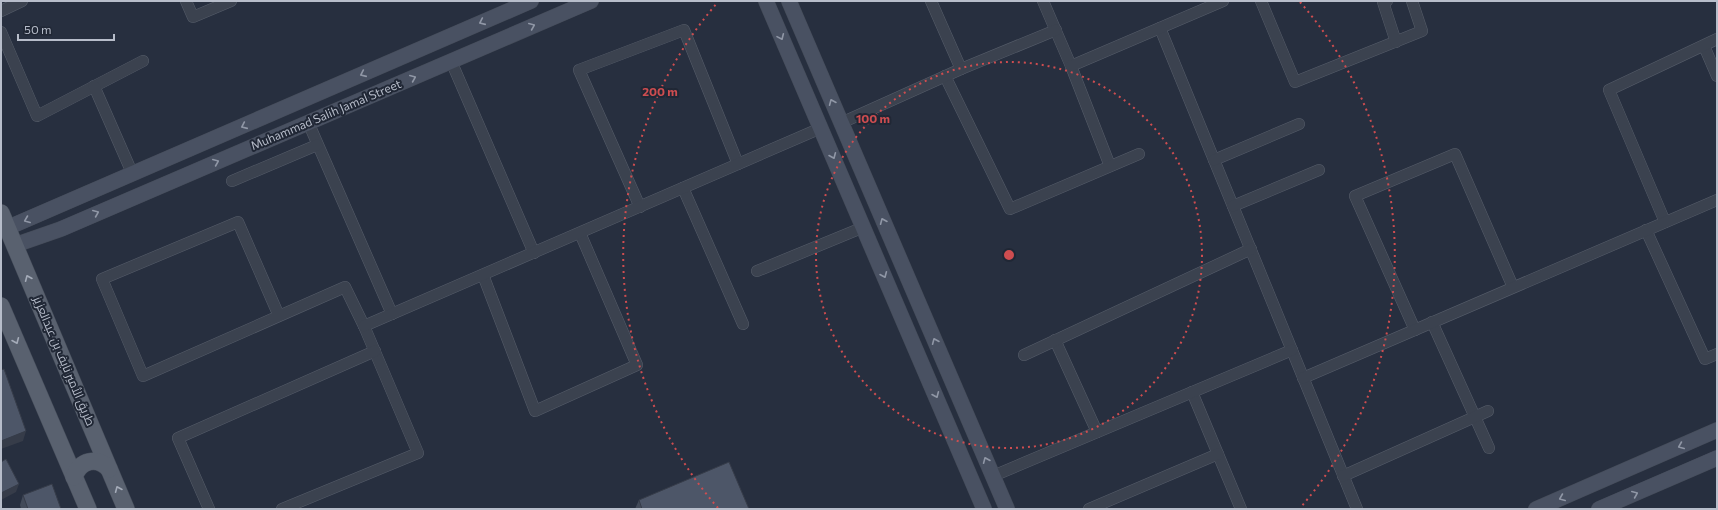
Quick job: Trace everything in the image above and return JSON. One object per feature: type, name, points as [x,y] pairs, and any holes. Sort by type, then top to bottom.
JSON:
[{"type":"main road","name":"طريق الأمير نايف بن عبدالعزيز","points":[[4,221],[126,509]]},
{"type":"main road","points":[[1,306],[88,509]]},
{"type":"main road","points":[[74,477],[80,467],[89,461],[100,462],[109,469]]},
{"type":"street","points":[[1,11],[22,1]]},
{"type":"street","points":[[186,1],[193,16],[231,1]]},
{"type":"street","name":"Muhammad Salih Jamal Street","points":[[4,221],[47,212],[531,1]]},
{"type":"street","name":"Muhammad Salih Jamal Street","points":[[15,245],[61,229],[591,1]]},
{"type":"street","points":[[766,1],[984,509]]},
{"type":"street","points":[[789,1],[1007,509]]},
{"type":"street","points":[[931,1],[961,69]]},
{"type":"street","points":[[1043,1],[1071,66],[1110,166]]},
{"type":"street","points":[[1071,66],[1223,1]]},
{"type":"street","points":[[1261,1],[1295,82],[1422,31],[1412,1]]},
{"type":"street","points":[[1386,1],[1383,2],[1396,42]]},
{"type":"street","points":[[1160,28],[1357,509]]},
{"type":"street","points":[[640,207],[578,70],[684,30],[738,164]]},
{"type":"street","points":[[841,123],[961,69],[1056,30]]},
{"type":"street","points":[[1,32],[37,116],[143,61]]},
{"type":"street","points":[[1665,222],[1609,90],[1717,40]]},
{"type":"street","points":[[1704,46],[1717,76]]},
{"type":"street","points":[[451,61],[534,252]]},
{"type":"street","points":[[945,76],[1010,209],[1139,154]]},
{"type":"street","points":[[94,86],[133,175]]},
{"type":"street","points":[[308,122],[392,314]]},
{"type":"street","points":[[1214,160],[1299,124]]},
{"type":"street","points":[[364,326],[821,128]]},
{"type":"street","points":[[232,180],[318,145]]},
{"type":"street","points":[[1415,330],[1355,196],[1455,154],[1514,287]]},
{"type":"street","points":[[1233,206],[1320,170]]},
{"type":"street","points":[[684,188],[743,324]]},
{"type":"street","points":[[1303,378],[1717,200]]},
{"type":"street","points":[[279,316],[238,222],[102,279],[143,376],[345,287],[364,326],[418,453],[282,509]]},
{"type":"street","points":[[757,271],[864,227]]},
{"type":"street","points":[[1646,230],[1705,359],[1717,354]]},
{"type":"street","points":[[483,275],[535,411],[638,365],[580,233]]},
{"type":"street","points":[[1024,355],[1250,249]]},
{"type":"street","points":[[1432,322],[1488,448]]},
{"type":"street","points":[[1055,340],[1097,432]]},
{"type":"street","points":[[993,476],[1292,350]]},
{"type":"street","points":[[208,509],[178,438],[374,351]]},
{"type":"street","points":[[1192,392],[1241,509]]},
{"type":"street","points":[[1344,476],[1488,411]]},
{"type":"street","points":[[1536,509],[1717,430]]},
{"type":"street","points":[[1090,509],[1218,454]]},
{"type":"street","points":[[1599,509],[1717,458]]},
{"type":"building","points":[[4,369],[26,431],[1,441],[1,370]]},
{"type":"building","points":[[6,459],[19,484],[1,493],[1,462]]},
{"type":"building","points":[[729,462],[749,509],[642,509],[639,500]]},
{"type":"building","points":[[52,484],[61,509],[28,509],[23,495]]}]
